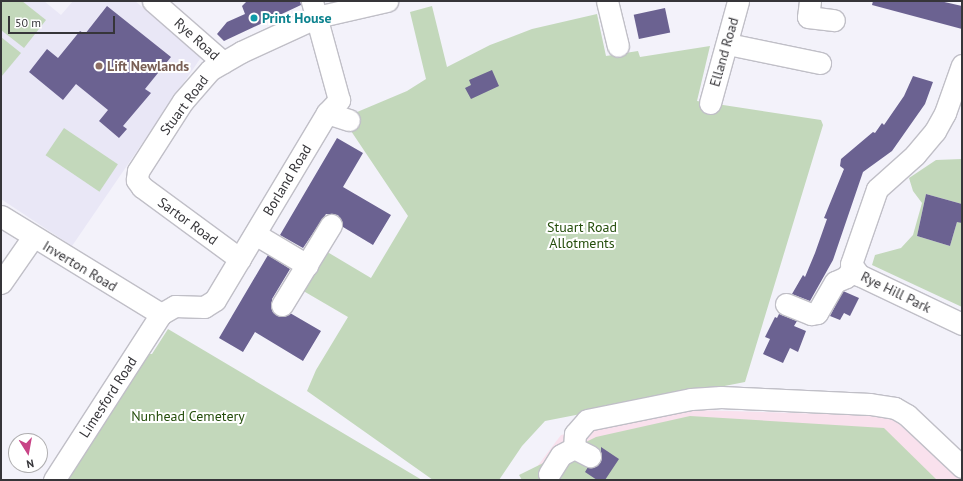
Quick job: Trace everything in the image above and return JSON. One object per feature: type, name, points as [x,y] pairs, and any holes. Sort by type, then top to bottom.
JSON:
[{"type":"street","name":"Rye Road","points":[[153,1],[223,62]]},
{"type":"street","name":"Stuart Road","points":[[137,180],[138,171],[183,101],[197,83],[223,62],[315,9],[387,1]]},
{"type":"street","points":[[607,1],[618,46]]},
{"type":"street","name":"Elland Road","points":[[710,103],[728,44],[738,1]]},
{"type":"street","points":[[810,1],[808,17],[834,20]]},
{"type":"street","name":"Borland Road","points":[[161,314],[175,306],[210,305],[256,234],[327,113],[339,100],[315,9]]},
{"type":"street","points":[[728,44],[820,63]]},
{"type":"street","name":"Rye Hill Park","points":[[962,65],[948,106],[935,131],[915,156],[883,182],[872,197],[851,258],[852,269],[962,324]]},
{"type":"street","points":[[327,113],[349,120]]},
{"type":"street","name":"Sartor Road","points":[[137,180],[142,187],[240,260]]},
{"type":"street","name":"Inverton Road","points":[[1,216],[161,314]]},
{"type":"street","points":[[282,305],[331,225]]},
{"type":"street","points":[[256,234],[307,265]]},
{"type":"street","points":[[1,283],[32,236]]},
{"type":"street","points":[[786,304],[811,314],[817,313],[835,282],[846,277],[852,269]]},
{"type":"street","name":"Limesford Road","points":[[54,480],[161,314]]},
{"type":"street","points":[[549,474],[561,454],[582,452],[575,434],[587,420],[691,399],[722,397],[870,404],[894,408],[907,415],[962,467]]},
{"type":"shaded area","points":[[1,1],[44,1],[61,15],[73,1],[135,1],[202,56],[72,246],[1,199]]},
{"type":"shaded area","points":[[696,410],[890,416],[962,480],[527,480],[561,435]]},
{"type":"green space","points":[[1,1],[22,1],[46,20],[24,48],[1,30]]},
{"type":"green space","name":"Stuart Road Allotments","points":[[432,6],[447,67],[490,45],[532,29],[597,14],[606,56],[638,51],[640,57],[710,46],[697,101],[821,120],[823,125],[745,382],[545,421],[522,446],[499,480],[433,480],[307,391],[316,370],[348,317],[300,289],[324,250],[371,278],[408,216],[345,122],[350,115],[407,91],[426,79],[410,12]]},
{"type":"green space","points":[[1,37],[21,53],[1,77]]},
{"type":"green space","points":[[64,128],[118,164],[99,192],[46,155]]},
{"type":"green space","points":[[962,159],[962,204],[926,194],[917,236],[950,246],[957,222],[962,218],[962,307],[872,265],[875,255],[901,248],[913,235],[922,203],[913,191],[909,178],[936,160]]},
{"type":"green space","name":"Nunhead Cemetery","points":[[168,329],[422,480],[53,480],[136,354],[152,354]]},
{"type":"green space","points":[[690,416],[884,428],[937,480],[522,480],[519,475],[596,437]]},
{"type":"building","name":"Print House","points":[[247,1],[300,1],[301,5],[224,41],[217,34],[227,22],[245,14],[242,6]]},
{"type":"building","points":[[873,1],[940,1],[962,6],[962,29],[872,5]]},
{"type":"building","name":"Lift Newlands","points":[[107,6],[171,57],[145,89],[151,93],[123,126],[127,129],[119,138],[99,121],[108,110],[76,84],[63,100],[29,72],[47,49],[58,58],[80,31],[85,34]]},
{"type":"building","points":[[665,8],[670,32],[639,39],[634,15]]},
{"type":"building","points":[[492,70],[499,86],[471,99],[465,88],[471,85],[469,80]]},
{"type":"building","points":[[913,76],[933,82],[925,104],[892,151],[863,172],[833,260],[810,301],[792,294],[803,275],[805,277],[815,253],[827,219],[824,218],[844,169],[840,166],[841,159],[873,132],[875,133],[882,123],[884,125],[904,96]]},
{"type":"building","points":[[337,138],[363,153],[343,187],[391,215],[373,245],[343,227],[338,215],[326,214],[303,248],[280,235]]},
{"type":"building","points":[[926,194],[962,204],[962,223],[957,222],[950,246],[917,236]]},
{"type":"building","points":[[268,255],[290,269],[272,299],[272,311],[281,317],[290,313],[321,331],[303,361],[255,332],[243,352],[219,338]]},
{"type":"building","points":[[843,291],[859,298],[850,316],[844,313],[840,320],[830,316]]},
{"type":"building","points":[[779,314],[797,321],[794,326],[806,331],[798,352],[790,348],[783,363],[763,354],[770,339],[765,337],[775,317],[777,318]]},
{"type":"building","points":[[601,447],[619,459],[605,480],[597,480],[585,472],[588,467],[596,466],[601,462]]},
{"type":"place","name":"Print House","points":[[254,18]]},
{"type":"place","name":"Lift Newlands","points":[[99,66]]}]
